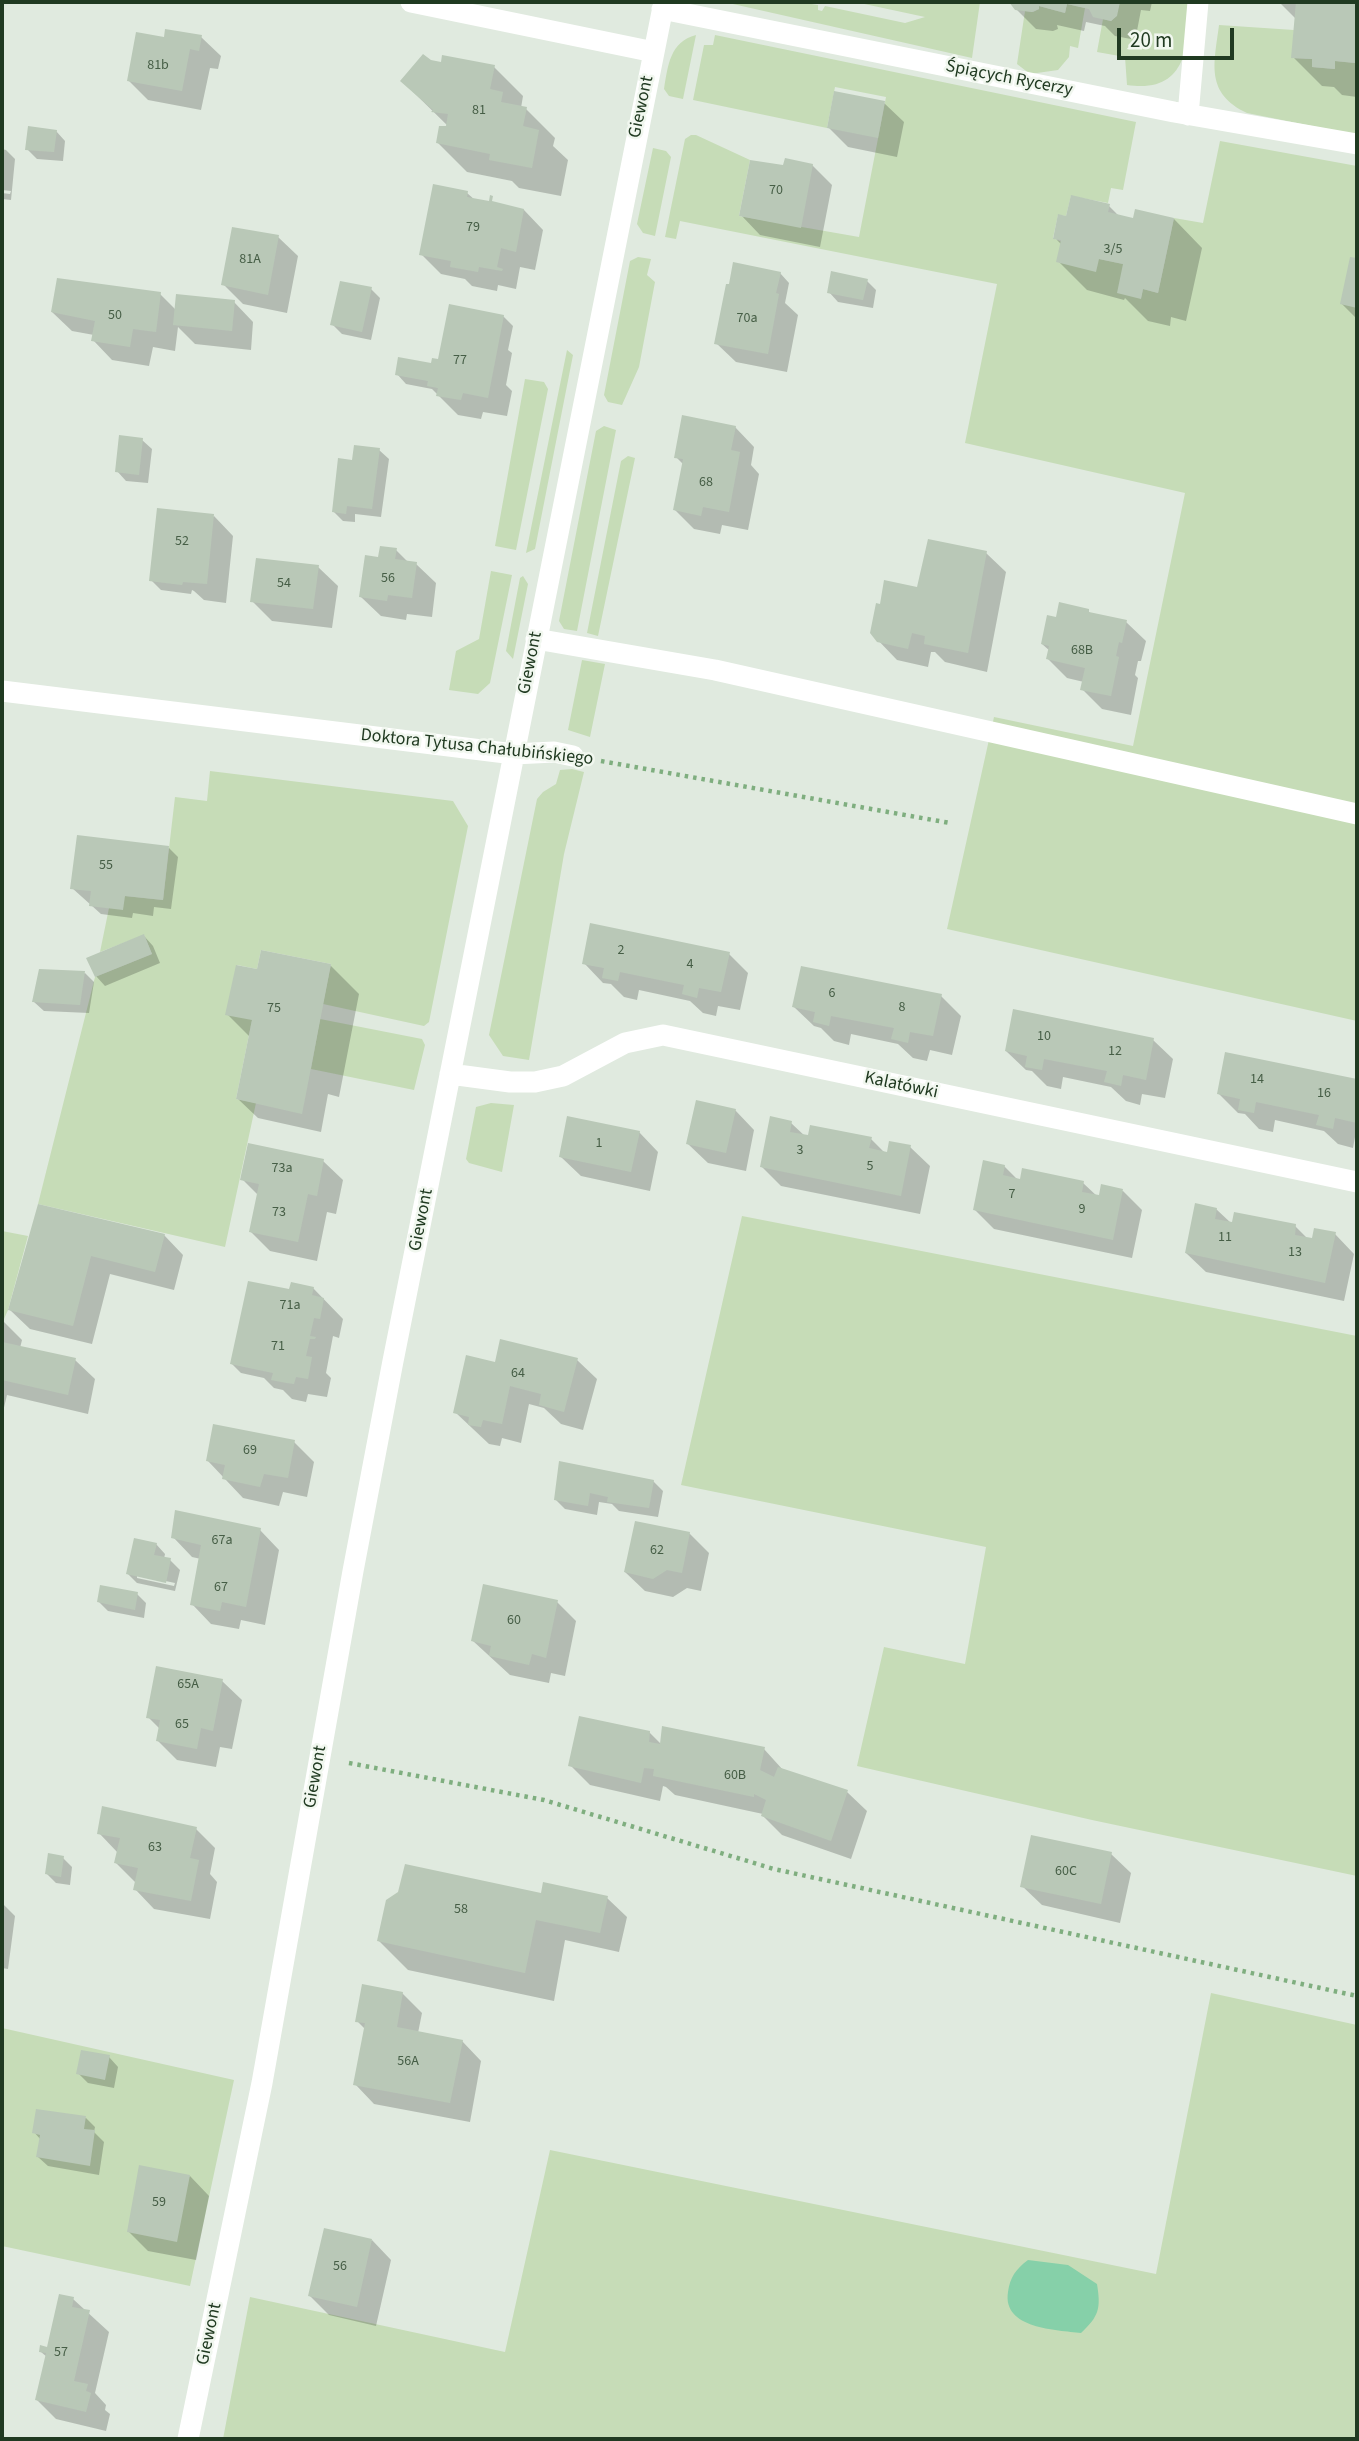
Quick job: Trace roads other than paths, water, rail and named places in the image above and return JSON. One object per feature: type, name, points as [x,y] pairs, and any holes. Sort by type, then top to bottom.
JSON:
[{"type":"street","points":[[411,2],[653,52]]},
{"type":"street","points":[[1188,115],[1198,2]]},
{"type":"street","name":"Giewont","points":[[188,2439],[262,2084],[357,1549],[663,5]]},
{"type":"street","name":"Śpiących Rycerzy","points":[[663,5],[1188,115],[1357,144]]},
{"type":"street","points":[[536,639],[715,670],[1357,814]]},
{"type":"street","name":"Doktora Tytusa Chałubińskiego","points":[[2,691],[514,754],[554,752],[573,756]]},
{"type":"street","name":"Kalatówki","points":[[450,1074],[510,1082],[536,1082],[563,1076],[625,1043],[663,1035],[1357,1182]]}]
